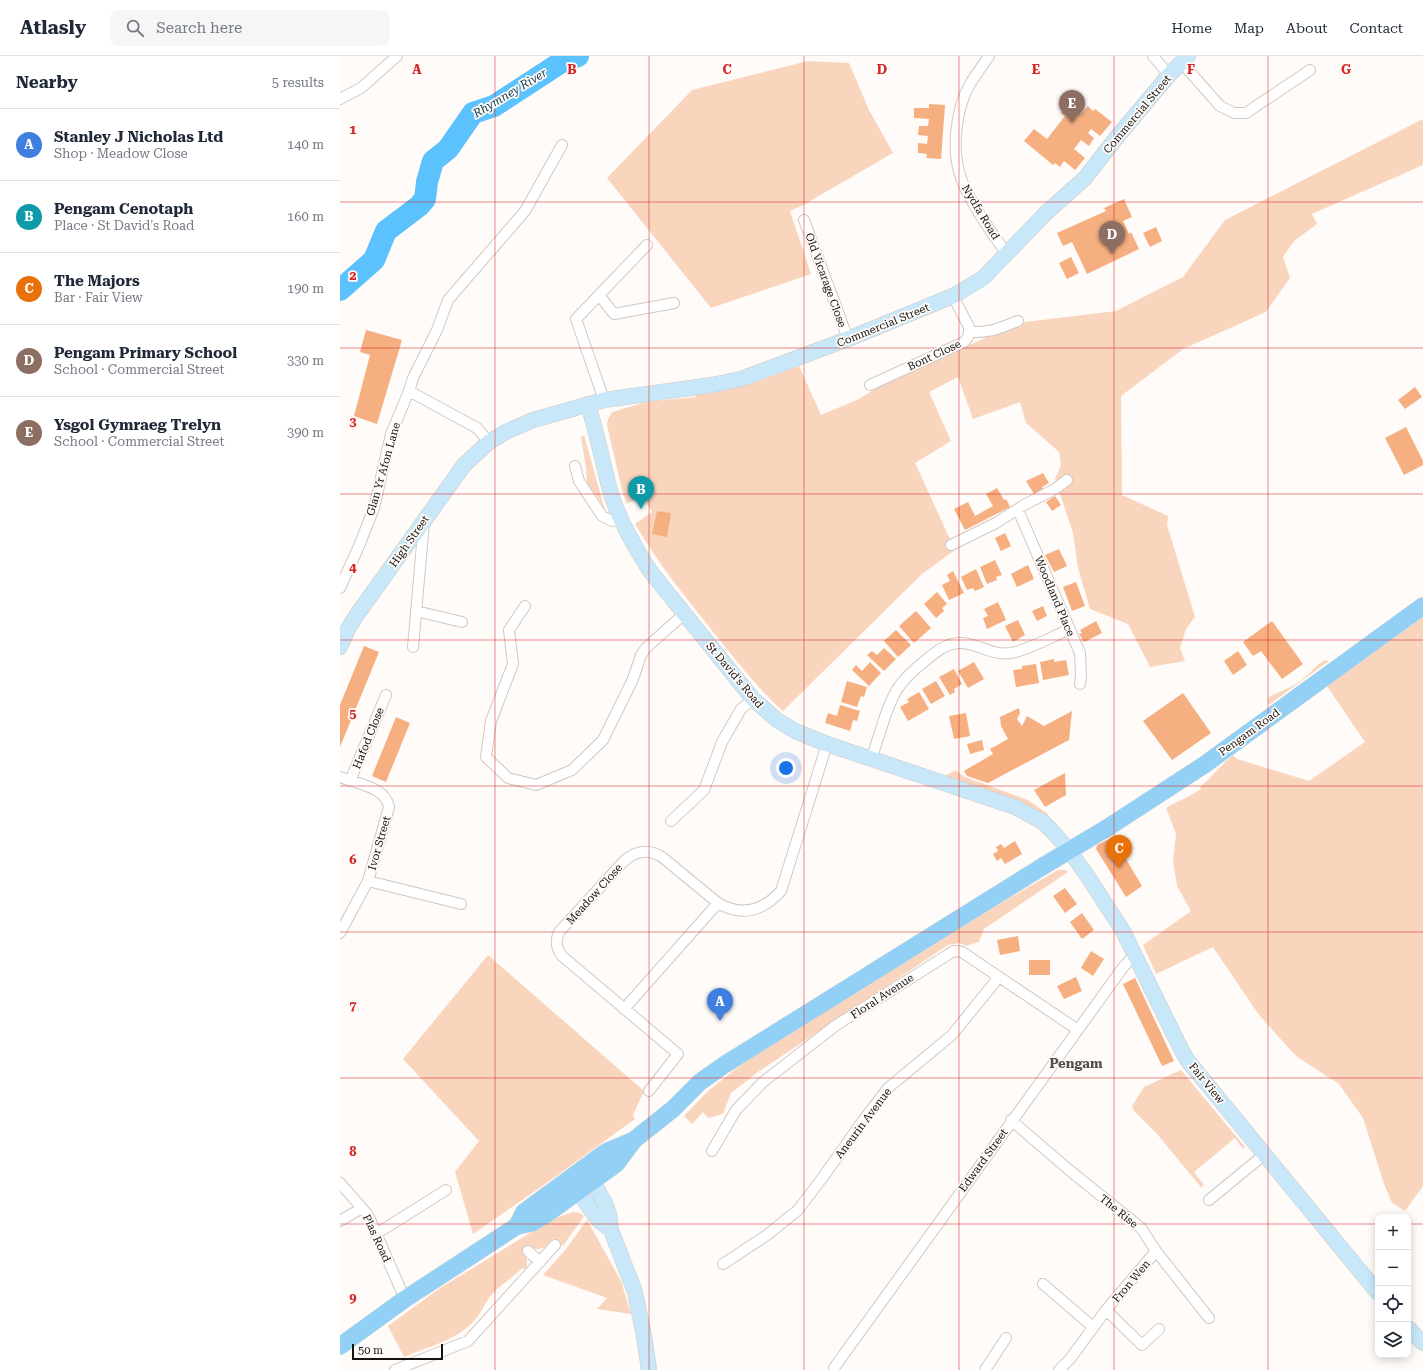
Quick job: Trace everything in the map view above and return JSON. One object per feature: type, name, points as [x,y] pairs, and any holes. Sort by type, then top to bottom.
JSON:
[{"type":"main road","name":"Commercial Street","points":[[489,442],[506,432],[533,420],[604,400],[712,385],[741,379],[848,339],[953,296],[983,278],[1046,213],[1085,178],[1169,75],[1185,59]]},
{"type":"main road","name":"St David's Road","points":[[588,404],[612,495],[621,519],[636,549],[650,571],[753,699],[777,720],[795,731],[827,744],[1015,807],[1042,822],[1069,850]]},
{"type":"main road","name":"High Street","points":[[340,647],[344,627],[464,464],[489,442]]},
{"type":"main road","name":"Pengam Road","points":[[405,1300],[517,1226],[524,1212],[574,1186],[588,1175],[608,1151],[634,1140],[673,1109],[700,1082],[724,1065],[1069,850],[1107,828],[1204,765],[1423,606]]},
{"type":"main road","name":"Fair View","points":[[1069,850],[1109,908],[1136,957],[1188,1061],[1375,1289]]},
{"type":"main road","points":[[588,1175],[605,1203],[609,1214],[611,1230],[635,1292],[649,1370]]},
{"type":"main road","points":[[574,1186],[598,1220],[611,1230]]},
{"type":"main road","points":[[340,1346],[405,1300]]},
{"type":"main road","points":[[1411,1331],[1423,1342]]},
{"type":"street","points":[[340,99],[361,88],[396,56]]},
{"type":"street","name":"Nydfa Road","points":[[989,56],[970,84],[960,107],[956,130],[956,155],[962,181],[983,220],[1007,254]]},
{"type":"street","points":[[1153,56],[1169,75]]},
{"type":"street","points":[[1185,59],[1220,106],[1234,114],[1246,113],[1310,70]]},
{"type":"street","name":"Glan Yr Afon Lane","points":[[340,588],[374,508],[391,434],[413,378],[437,330],[448,300],[525,211],[562,145]]},
{"type":"street","name":"Old Vicarage Close","points":[[804,220],[848,339]]},
{"type":"street","points":[[604,400],[576,319],[647,245]]},
{"type":"street","points":[[599,295],[614,314],[674,303]]},
{"type":"street","points":[[953,296],[967,323],[969,332]]},
{"type":"street","name":"Bont Close","points":[[870,385],[964,342],[968,337],[969,332],[982,333],[992,331],[1018,321]]},
{"type":"street","points":[[409,391],[477,428],[489,442]]},
{"type":"street","points":[[575,466],[578,481],[602,516],[612,521],[621,519]]},
{"type":"street","points":[[951,545],[996,523],[1024,505],[1055,489],[1067,480]]},
{"type":"street","name":"Woodland Place","points":[[1018,510],[1080,653],[1080,684]]},
{"type":"street","points":[[413,647],[424,520]]},
{"type":"street","points":[[525,606],[510,630],[513,664],[491,721],[486,757],[508,778],[536,786],[572,770],[603,740],[633,678],[641,655],[646,648],[684,614]]},
{"type":"street","points":[[416,611],[462,622]]},
{"type":"street","points":[[872,758],[889,703],[896,691],[912,671],[946,645],[966,643],[974,644],[995,653],[1009,653],[1021,651],[1070,628]]},
{"type":"street","name":"Hafod Close","points":[[350,781],[386,695]]},
{"type":"street","points":[[671,821],[704,790],[722,742],[741,709],[753,699]]},
{"type":"street","name":"Meadow Close","points":[[649,1091],[678,1054],[562,956],[557,946],[557,937],[559,932],[623,862],[634,853],[641,851],[656,854],[662,857],[718,903],[725,907],[751,911],[767,904],[781,891],[827,744]]},
{"type":"street","name":"Ivor Street","points":[[340,777],[372,788],[384,795],[388,801],[389,807],[368,881],[340,933]]},
{"type":"street","points":[[368,881],[461,904]]},
{"type":"street","points":[[624,1009],[718,903]]},
{"type":"street","name":"Floral Avenue","points":[[712,1151],[736,1110],[763,1082],[835,1026],[954,951],[962,952],[1078,1030]]},
{"type":"street","name":"Edward Street","points":[[834,1368],[1011,1120],[1124,966],[1136,957]]},
{"type":"street","name":"Aneurin Avenue","points":[[723,1264],[767,1235],[798,1210],[888,1088],[952,1035],[999,977]]},
{"type":"street","name":"The Rise","points":[[1011,1120],[1068,1169],[1141,1228],[1156,1251],[1209,1318]]},
{"type":"street","points":[[1209,1200],[1265,1154]]},
{"type":"street","name":"Plas Road","points":[[340,1183],[368,1215],[405,1300]]},
{"type":"street","points":[[376,1234],[446,1190]]},
{"type":"street","points":[[340,1221],[362,1208]]},
{"type":"street","points":[[395,1370],[415,1366],[468,1342],[555,1245]]},
{"type":"street","points":[[528,1251],[540,1262]]},
{"type":"street","name":"Fron Wen","points":[[1058,1370],[1070,1359],[1106,1310],[1156,1251]]},
{"type":"street","points":[[1043,1284],[1093,1327]]},
{"type":"street","name":"Fron Wen","points":[[1106,1310],[1142,1345],[1159,1329]]},
{"type":"street","points":[[985,1370],[1006,1338]]},
{"type":"shaded area","points":[[808,61],[849,63],[869,110],[893,153],[805,204],[790,211],[811,274],[711,308],[607,178],[692,90]]},
{"type":"shaded area","points":[[1423,119],[1423,165],[1312,214],[1317,224],[1294,241],[1283,257],[1290,278],[1266,312],[1183,349],[1121,396],[1122,495],[1168,516],[1167,525],[1195,617],[1186,629],[1180,648],[1185,661],[1150,667],[1128,624],[1090,609],[1078,568],[1073,533],[1055,479],[1061,465],[1059,452],[1026,423],[1020,402],[973,419],[958,377],[929,392],[951,441],[915,463],[955,550],[922,574],[783,711],[747,674],[693,607],[635,524],[652,512],[642,495],[627,504],[623,494],[607,425],[608,419],[612,412],[646,402],[696,397],[696,395],[730,389],[762,380],[799,366],[821,415],[859,399],[887,382],[985,338],[1025,322],[1116,311],[1183,277],[1225,220]]},
{"type":"shaded area","points":[[584,435],[606,514],[599,499],[587,483],[581,437]]},
{"type":"shaded area","points":[[1423,616],[1423,1186],[1405,1211],[1392,1203],[1384,1184],[1363,1118],[1339,1084],[1296,1056],[1259,1015],[1213,947],[1156,974],[1143,945],[1191,911],[1177,886],[1173,862],[1176,834],[1166,808],[1201,789],[1200,787],[1233,755],[1237,759],[1309,781],[1365,742],[1327,686]]},
{"type":"shaded area","points":[[1325,660],[1329,661],[1270,704],[1268,703],[1270,696],[1300,681]]},
{"type":"shaded area","points":[[955,770],[965,777],[1028,800],[1048,814],[1046,817],[945,776]]},
{"type":"shaded area","points":[[1058,870],[1065,870],[1068,872],[984,929],[979,942],[966,946],[959,943],[948,945],[758,1072],[731,1093],[723,1114],[708,1118],[703,1112],[692,1124],[684,1116],[708,1091],[737,1068],[785,1035],[952,931]]},
{"type":"shaded area","points":[[488,955],[644,1091],[633,1115],[635,1119],[473,1234],[455,1172],[479,1141],[403,1059]]},
{"type":"shaded area","points":[[1181,1070],[1245,1147],[1243,1149],[1235,1138],[1194,1172],[1204,1185],[1201,1187],[1157,1134],[1134,1111],[1132,1106],[1144,1087]]},
{"type":"shaded area","points":[[573,1212],[580,1213],[584,1216],[563,1246],[553,1238],[540,1249],[529,1246],[523,1253],[527,1261],[525,1269],[522,1268],[494,1292],[475,1320],[468,1327],[451,1338],[404,1357],[388,1326],[440,1288],[545,1224]]},
{"type":"shaded area","points":[[587,1220],[621,1281],[631,1314],[597,1309],[607,1298],[543,1275],[566,1249]]},
{"type":"building","points":[[929,104],[945,105],[941,159],[926,158],[927,154],[918,153],[918,143],[927,144],[928,136],[918,135],[919,126],[928,126],[929,119],[914,118],[914,108],[929,108]]},
{"type":"building","points":[[1068,104],[1081,114],[1088,106],[1093,111],[1095,109],[1112,122],[1100,136],[1091,129],[1088,133],[1094,138],[1089,146],[1081,140],[1074,149],[1085,158],[1075,170],[1064,161],[1060,167],[1055,163],[1053,165],[1024,141],[1034,129],[1047,139],[1065,116],[1061,113]]},
{"type":"building","points":[[1124,199],[1132,217],[1123,221],[1129,234],[1131,232],[1139,249],[1087,274],[1072,242],[1063,246],[1057,233],[1106,211],[1104,208]]},
{"type":"building","points":[[1156,227],[1162,241],[1150,247],[1143,233]]},
{"type":"building","points":[[1071,257],[1079,273],[1067,279],[1059,263]]},
{"type":"building","points":[[366,330],[402,340],[377,424],[354,416],[370,355],[360,352]]},
{"type":"building","points":[[1415,387],[1422,397],[1405,409],[1398,400]]},
{"type":"building","points":[[1406,427],[1423,461],[1423,465],[1404,475],[1385,438]]},
{"type":"building","points":[[1043,473],[1049,483],[1042,487],[1043,489],[1034,494],[1026,481]]},
{"type":"building","points":[[997,488],[1004,500],[1006,499],[1010,507],[965,530],[954,509],[968,502],[975,516],[993,506],[986,494]]},
{"type":"building","points":[[1055,496],[1061,505],[1052,511],[1046,502]]},
{"type":"building","points":[[657,511],[671,513],[667,537],[652,534]]},
{"type":"building","points":[[1005,533],[1011,546],[1001,551],[995,538]]},
{"type":"building","points":[[1059,549],[1067,566],[1054,572],[1045,555]]},
{"type":"building","points":[[995,560],[1002,575],[996,577],[997,580],[987,584],[980,567]]},
{"type":"building","points":[[1028,565],[1034,579],[1017,587],[1011,574]]},
{"type":"building","points":[[976,569],[984,587],[975,591],[973,588],[967,590],[961,577]]},
{"type":"building","points":[[953,571],[964,593],[949,600],[942,585],[950,581],[947,575]]},
{"type":"building","points":[[1076,582],[1085,606],[1072,611],[1063,587]]},
{"type":"building","points":[[937,592],[947,604],[942,608],[944,611],[936,618],[924,604]]},
{"type":"building","points":[[998,602],[1006,620],[987,629],[983,618],[988,616],[984,609]]},
{"type":"building","points":[[1043,606],[1047,616],[1037,621],[1032,611]]},
{"type":"building","points":[[916,611],[931,628],[914,643],[899,626]]},
{"type":"building","points":[[1018,620],[1025,635],[1013,642],[1005,626]]},
{"type":"building","points":[[1096,621],[1102,633],[1084,642],[1079,634],[1082,633],[1080,630]]},
{"type":"building","points":[[1272,621],[1303,664],[1282,679],[1261,651],[1253,656],[1243,642]]},
{"type":"building","points":[[896,630],[911,645],[898,657],[884,641]]},
{"type":"building","points":[[364,646],[379,652],[340,747],[340,705]]},
{"type":"building","points":[[884,648],[896,659],[884,671],[867,655],[872,651],[877,655]]},
{"type":"building","points":[[1238,651],[1247,665],[1233,675],[1224,661]]},
{"type":"building","points":[[1054,659],[1054,662],[1066,660],[1069,675],[1043,680],[1040,662]]},
{"type":"building","points":[[870,662],[881,673],[869,686],[852,670],[856,665],[862,671]]},
{"type":"building","points":[[974,662],[984,679],[968,688],[958,671]]},
{"type":"building","points":[[1036,664],[1039,683],[1016,687],[1013,670],[1022,669],[1022,666]]},
{"type":"building","points":[[954,669],[962,684],[954,689],[955,692],[950,695],[939,677]]},
{"type":"building","points":[[847,681],[867,687],[864,697],[861,696],[857,707],[841,702]]},
{"type":"building","points":[[936,681],[945,696],[931,704],[922,689]]},
{"type":"building","points":[[919,692],[929,709],[908,721],[900,707],[909,702],[907,699]]},
{"type":"building","points":[[1183,693],[1211,733],[1172,760],[1143,721]]},
{"type":"building","points":[[840,705],[860,711],[857,721],[853,720],[850,731],[825,723],[828,713],[837,716]]},
{"type":"building","points":[[1019,708],[1020,713],[1017,719],[1022,726],[1027,716],[1044,726],[1072,711],[1069,740],[988,783],[967,776],[964,771],[993,754],[990,749],[1008,739],[1001,726],[1000,717]]},
{"type":"building","points":[[966,713],[970,736],[954,739],[949,716]]},
{"type":"building","points":[[396,717],[410,723],[386,782],[372,776]]},
{"type":"building","points":[[982,740],[984,750],[970,754],[967,744]]},
{"type":"building","points":[[1065,773],[1066,795],[1045,807],[1034,790]]},
{"type":"building","points":[[1113,837],[1142,886],[1126,897],[1096,849],[1097,845]]},
{"type":"building","points":[[1015,841],[1022,854],[1005,864],[1001,858],[997,861],[993,854],[998,851],[996,847],[1001,844],[1004,848]]},
{"type":"building","points":[[1065,888],[1077,904],[1065,913],[1053,896]]},
{"type":"building","points":[[1082,913],[1094,930],[1082,939],[1070,922]]},
{"type":"building","points":[[1018,936],[1020,951],[1000,955],[997,940]]},
{"type":"building","points":[[1091,951],[1104,959],[1093,976],[1081,968]]},
{"type":"building","points":[[1029,960],[1050,960],[1050,975],[1029,975]]},
{"type":"building","points":[[1076,977],[1082,991],[1064,999],[1057,986]]},
{"type":"building","points":[[1135,978],[1174,1061],[1162,1066],[1123,984]]},
{"type":"waterway","name":"Rhymney River","points":[[340,290],[374,260],[386,231],[419,206],[425,199],[427,182],[433,161],[448,149],[473,113],[494,106],[560,63],[578,56]]},
{"type":"place","name":"Ysgol Gymraeg Trelyn","points":[[1072,123]]},
{"type":"place","name":"Pengam Primary School","points":[[1112,254]]},
{"type":"place","name":"Pengam Cenotaph","points":[[641,509]]},
{"type":"place","name":"The Majors","points":[[1119,868]]},
{"type":"place","name":"Stanley J Nicholas Ltd","points":[[720,1021]]},
{"type":"district","name":"Pengam","points":[[1076,1063]]}]
